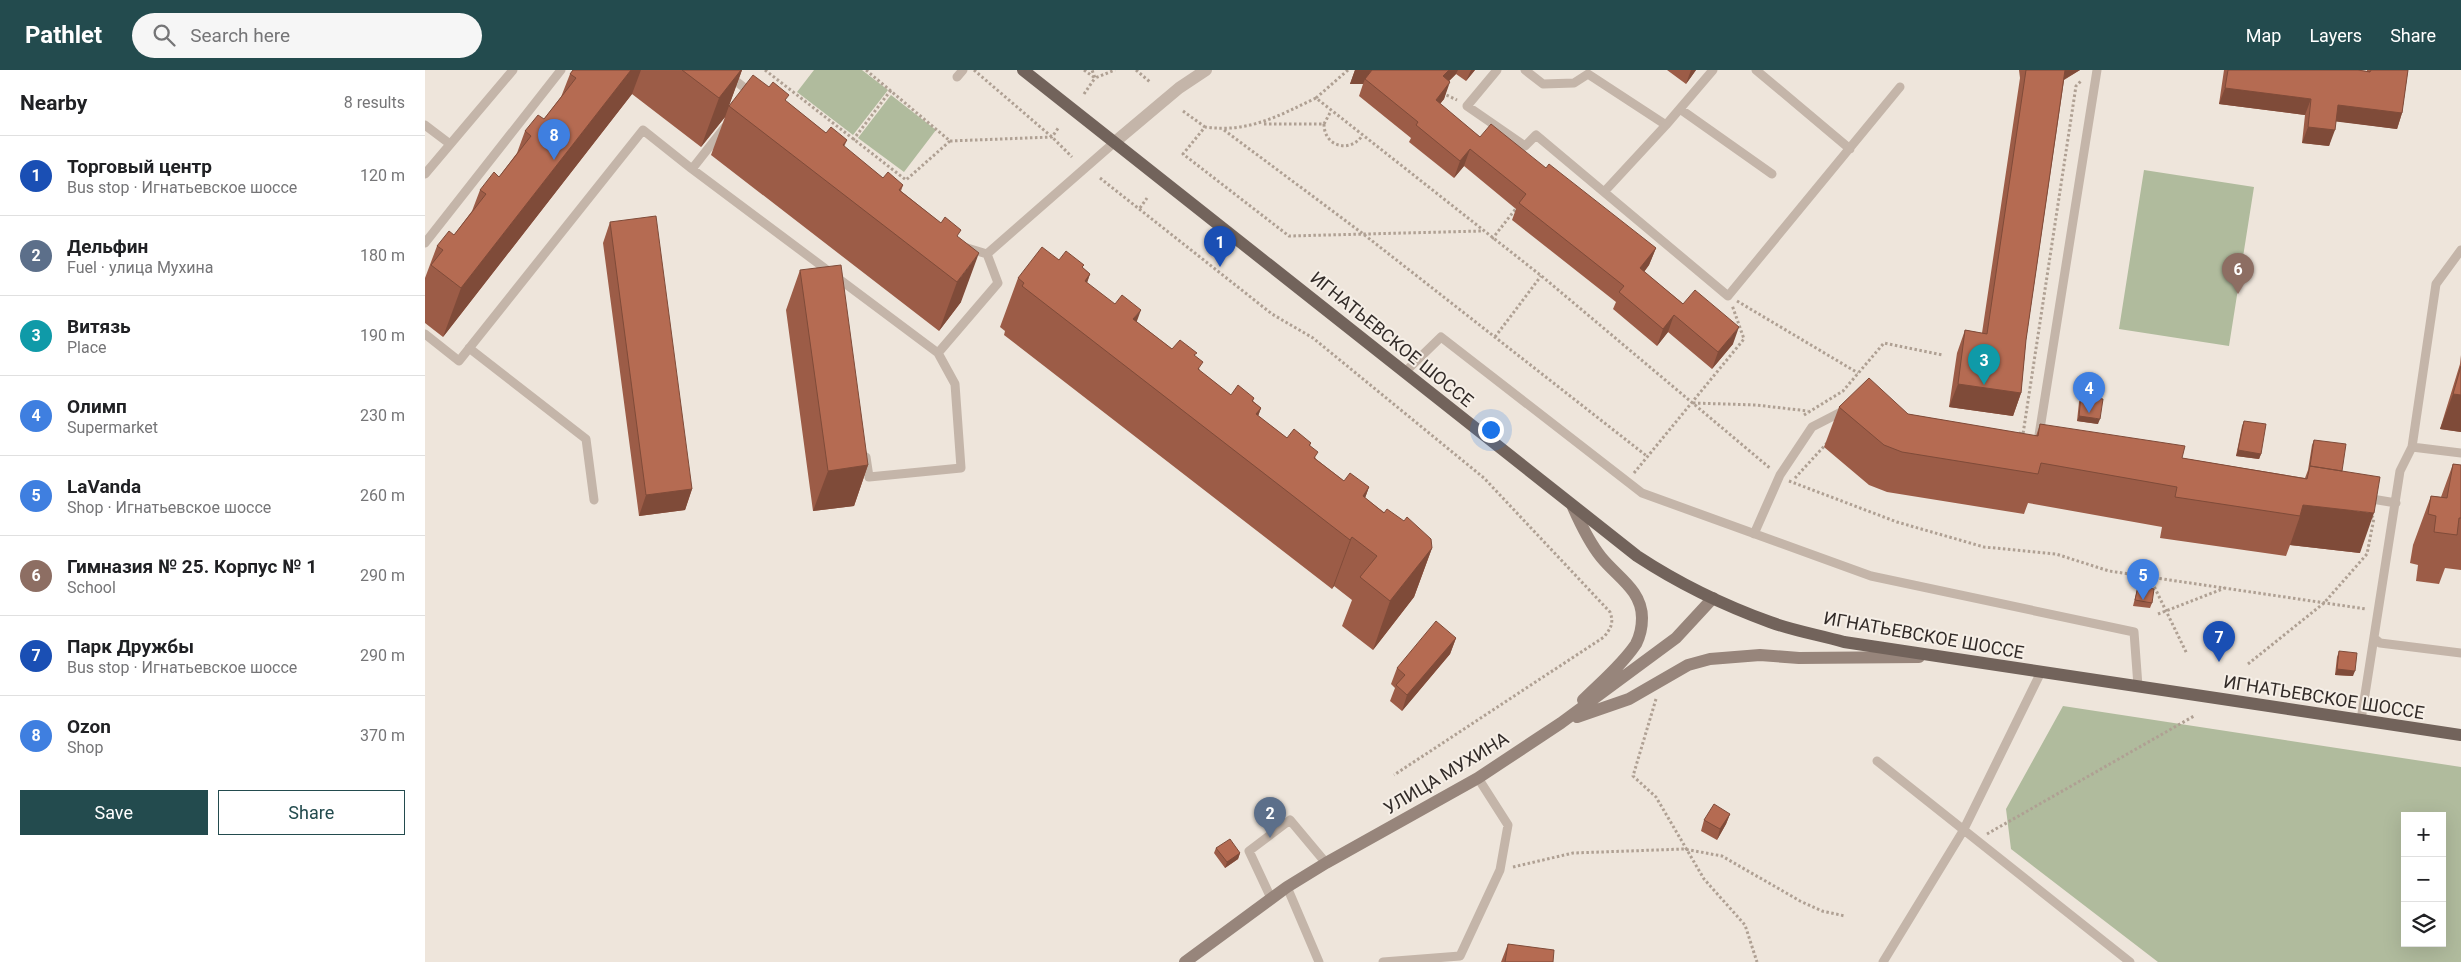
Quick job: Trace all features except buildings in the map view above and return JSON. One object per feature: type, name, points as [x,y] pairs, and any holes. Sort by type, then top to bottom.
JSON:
[{"type":"main road","name":"ИГНАТЬЕВСКОЕ ШОССЕ","points":[[1023,70],[1116,141],[1573,507],[1652,566],[1713,598],[1771,622],[1844,642],[2461,735]]},
{"type":"main road","points":[[1561,723],[1624,658],[1637,642],[1642,628],[1642,610],[1637,596],[1623,578],[1602,558],[1587,536],[1573,507]]},
{"type":"main road","name":"УЛИЦА МУХИНА","points":[[1185,962],[1287,887],[1325,863],[1479,778],[1561,723],[1676,638],[1713,598]]},
{"type":"main road","points":[[1561,723],[1629,698],[1687,664],[1710,659],[1760,655],[1799,658],[1943,657]]},
{"type":"street","points":[[1116,141],[1179,88],[1206,70]]},
{"type":"lane","points":[[425,174],[513,70]]},
{"type":"lane","points":[[425,243],[561,70]]},
{"type":"lane","points":[[722,70],[748,97],[759,100]]},
{"type":"lane","points":[[1497,70],[1467,106],[1525,146],[1536,135],[1728,296],[1900,87]]},
{"type":"lane","points":[[1525,70],[1543,84],[1574,83],[1588,74],[1666,125]]},
{"type":"lane","points":[[1604,192],[1666,125],[1713,70]]},
{"type":"lane","points":[[1756,70],[1850,148]]},
{"type":"lane","points":[[2038,445],[2097,70]]},
{"type":"lane","points":[[1680,109],[1772,174]]},
{"type":"lane","points":[[692,169],[733,116]]},
{"type":"lane","points":[[425,125],[450,144]]},
{"type":"lane","points":[[425,334],[459,361],[643,130],[692,169],[938,353],[955,384],[961,468],[869,477],[865,449]]},
{"type":"lane","points":[[987,254],[1116,141]]},
{"type":"lane","points":[[953,244],[987,254]]},
{"type":"lane","points":[[2361,720],[2400,471],[2412,447],[2436,284],[2461,250]]},
{"type":"lane","points":[[938,353],[999,283],[987,254]]},
{"type":"lane","points":[[835,276],[837,286]]},
{"type":"lane","points":[[1405,372],[1441,337],[1642,493],[1871,576],[2134,632],[2138,686]]},
{"type":"lane","points":[[469,348],[586,439],[594,500]]},
{"type":"lane","points":[[1754,534],[1780,475],[1812,427],[1857,404]]},
{"type":"lane","points":[[2412,447],[2461,453]]},
{"type":"lane","points":[[2357,497],[2395,503]]},
{"type":"lane","points":[[2373,638],[2393,642]]},
{"type":"lane","points":[[2373,638],[2380,643],[2461,653]]},
{"type":"lane","points":[[1883,962],[1963,831],[2041,672]]},
{"type":"lane","points":[[1877,761],[1975,841],[2130,962]]},
{"type":"lane","points":[[1383,962],[1460,956],[1501,870],[1508,825],[1479,778]]},
{"type":"lane","points":[[1271,898],[1249,851],[1290,820],[1325,863]]},
{"type":"lane","points":[[1287,887],[1319,962]]},
{"type":"path","points":[[765,70],[906,180],[950,141],[1052,137]]},
{"type":"path","points":[[866,70],[950,141]]},
{"type":"path","points":[[974,70],[1052,137],[1072,157]]},
{"type":"path","points":[[1084,70],[1095,78]]},
{"type":"path","points":[[1092,70],[1095,78]]},
{"type":"path","points":[[1084,94],[1095,78],[1115,70]]},
{"type":"path","points":[[1137,70],[1150,82]]},
{"type":"path","points":[[1261,124],[1316,98],[1348,70]]},
{"type":"path","points":[[2014,433],[2023,434],[2076,86],[2086,76]]},
{"type":"path","points":[[853,140],[891,90]]},
{"type":"path","points":[[1316,98],[1541,276],[1780,475],[1792,482],[1897,522],[1984,547],[2056,554],[2109,571],[2377,611]]},
{"type":"path","points":[[1183,110],[1205,127],[1223,130],[1261,124],[1324,124]]},
{"type":"path","points":[[1331,111],[1324,124],[1324,130],[1329,140],[1340,146],[1352,145],[1362,136]]},
{"type":"path","points":[[1052,137],[1059,127]]},
{"type":"path","points":[[1205,127],[1183,154],[1289,236],[1483,231]]},
{"type":"path","points":[[1223,130],[1362,233],[1648,456]]},
{"type":"path","points":[[1101,178],[1271,314],[1313,338],[1484,478],[1609,612],[1613,619],[1611,628],[1605,637],[1394,775]]},
{"type":"path","points":[[1140,208],[1147,198]]},
{"type":"path","points":[[1492,239],[1523,200]]},
{"type":"path","points":[[1495,336],[1541,276]]},
{"type":"path","points":[[1728,296],[1858,372]]},
{"type":"path","points":[[1628,482],[1743,339],[1728,296]]},
{"type":"path","points":[[1884,343],[1943,354]]},
{"type":"path","points":[[1692,402],[1756,405],[1809,412]]},
{"type":"path","points":[[1792,482],[1831,438]]},
{"type":"path","points":[[2248,664],[2324,603],[2367,554],[2373,518],[2368,513]]},
{"type":"path","points":[[2150,577],[2187,654]]},
{"type":"path","points":[[2158,614],[2225,588]]},
{"type":"path","points":[[1657,696],[1633,776],[1656,797],[1684,849],[1704,879],[1745,925],[1757,962]]},
{"type":"path","points":[[1975,841],[2194,716]]},
{"type":"path","points":[[1501,870],[1573,853],[1684,849],[1722,856],[1800,901],[1823,911],[1845,916]]},
{"type":"green space","points":[[814,70],[862,70],[888,90],[853,135],[797,92]]},
{"type":"green space","points":[[891,95],[936,130],[904,172],[858,138]]},
{"type":"green space","points":[[2144,170],[2254,187],[2229,346],[2119,329]]},
{"type":"green space","points":[[2063,706],[2461,767],[2461,962],[2158,962],[2011,849],[2006,809]]},
{"type":"place","name":"Ozon","points":[[554,160]]},
{"type":"place","name":"Торговый центр","points":[[1220,267]]},
{"type":"place","name":"Гимназия № 25. Корпус № 1","points":[[2238,294]]},
{"type":"place","name":"Витязь","points":[[1984,385]]},
{"type":"place","name":"Олимп","points":[[2089,413]]},
{"type":"place","name":"LaVanda","points":[[2143,600]]},
{"type":"place","name":"Парк Дружбы","points":[[2219,662]]},
{"type":"place","name":"Дельфин","points":[[1270,838]]}]
